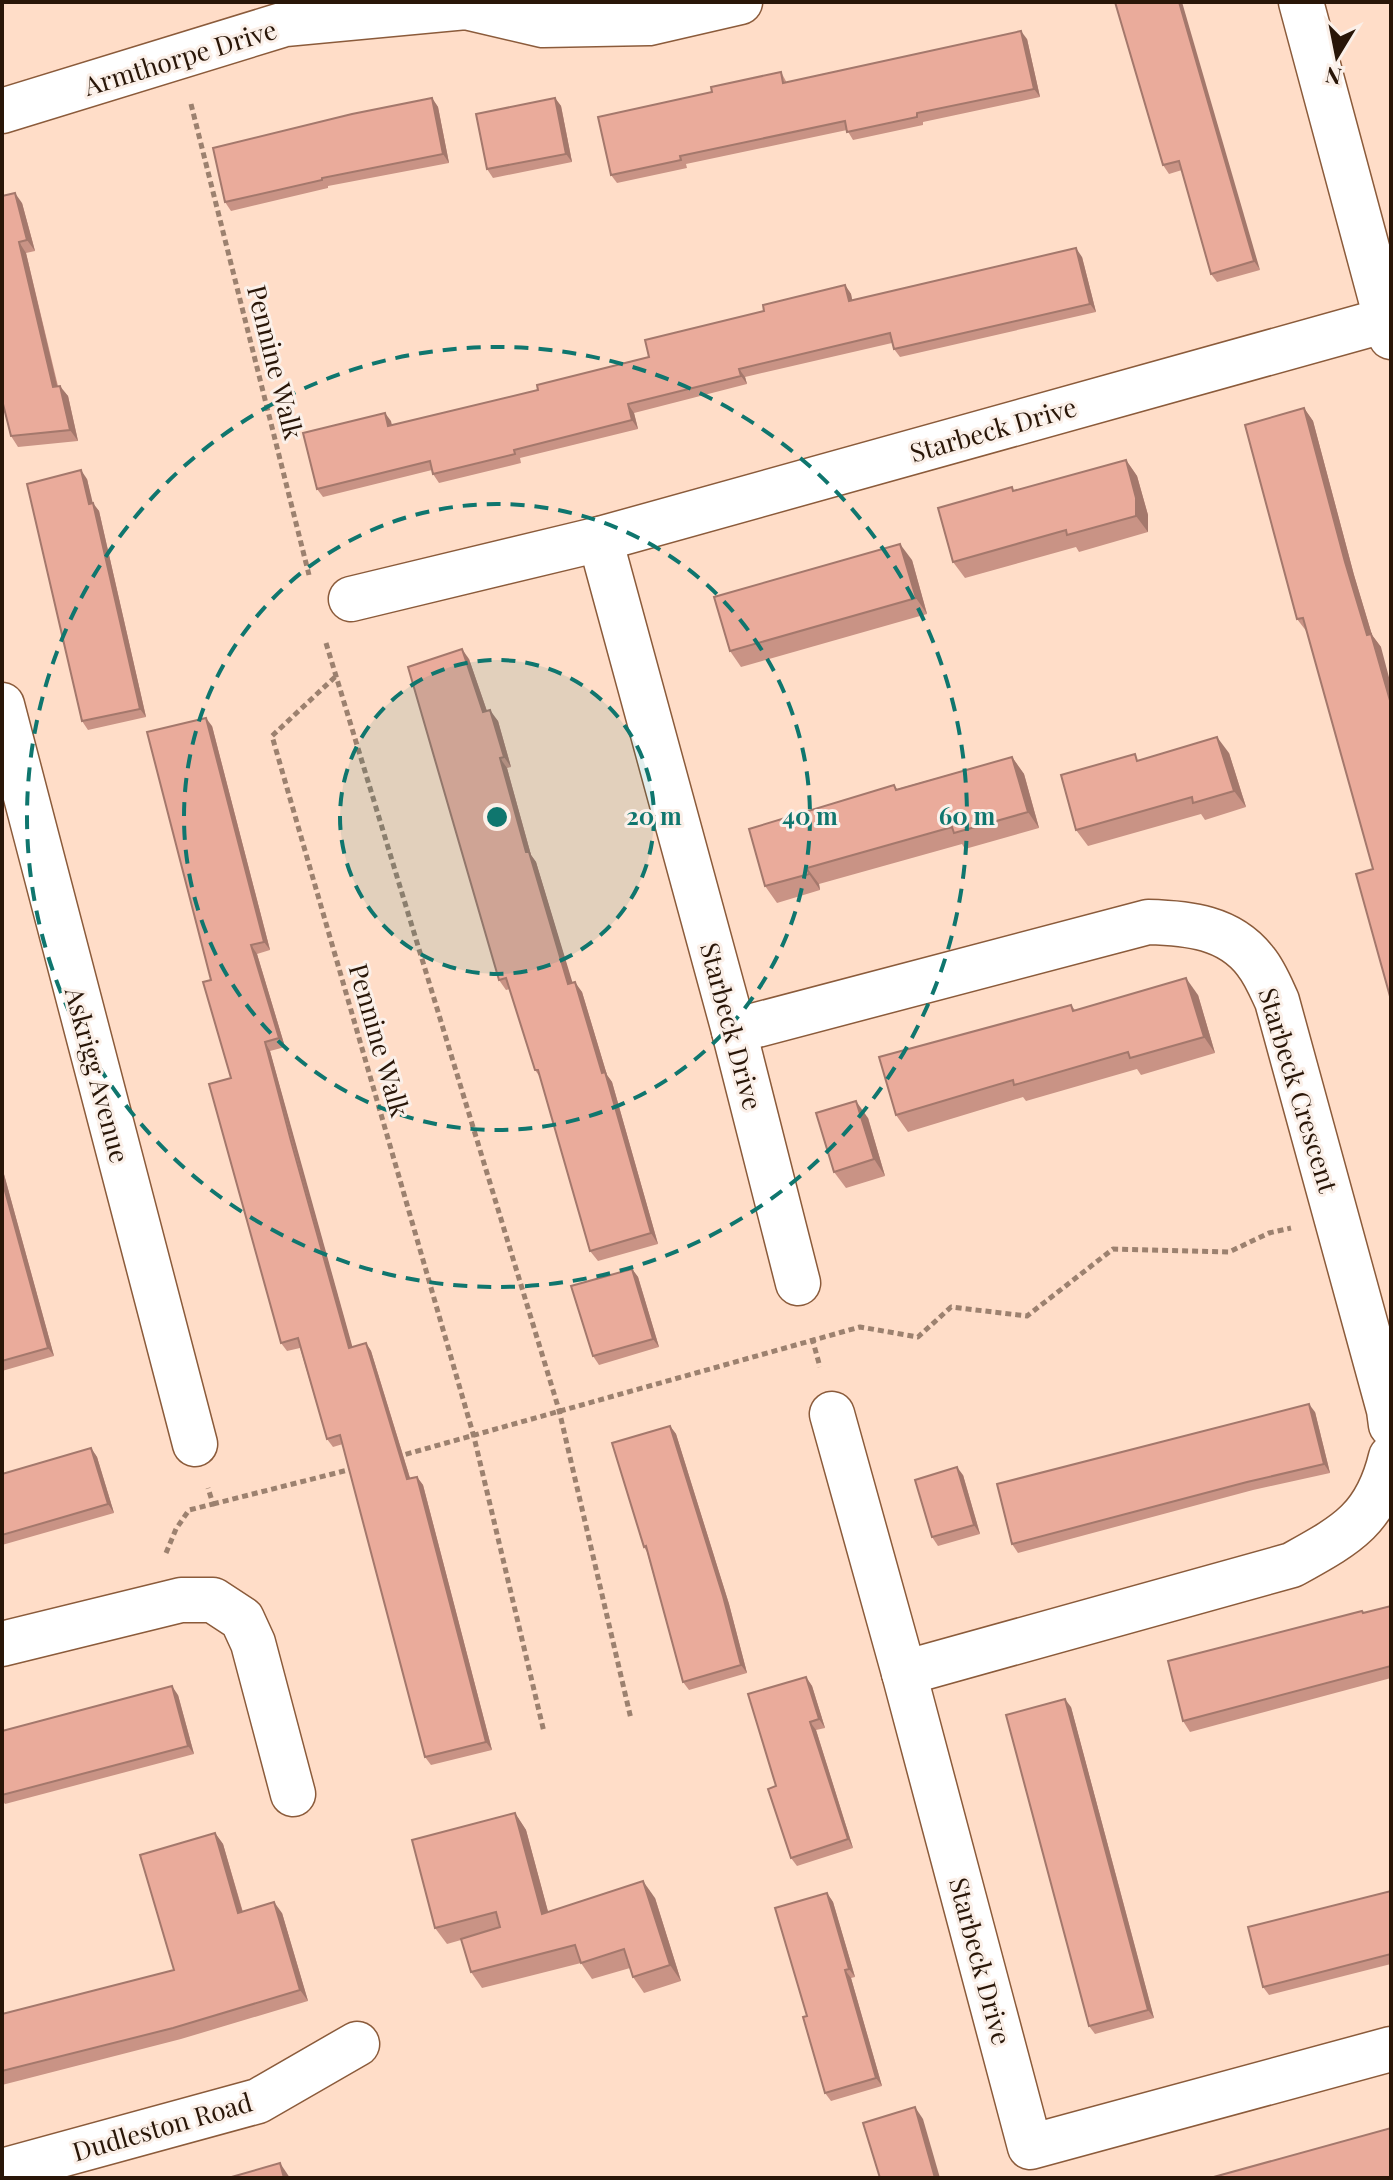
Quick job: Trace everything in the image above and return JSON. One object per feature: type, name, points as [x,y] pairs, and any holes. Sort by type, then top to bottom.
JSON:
[{"type":"street","name":"Armthorpe Drive","points":[[2,111],[285,24],[466,5],[543,25],[649,23],[740,2]]},
{"type":"street","points":[[1301,2],[1389,328]]},
{"type":"street","name":"Starbeck Drive","points":[[351,599],[600,539],[1389,328]]},
{"type":"street","name":"Starbeck Drive","points":[[600,539],[734,1031],[798,1283]]},
{"type":"street","name":"Askrigg Avenue","points":[[2,705],[195,1444]]},
{"type":"street","name":"Starbeck Crescent","points":[[734,1031],[1148,922],[1189,923],[1225,935],[1256,961],[1277,1001],[1391,1425]]},
{"type":"street","name":"Starbeck Drive","points":[[832,1414],[1034,2162],[1391,2049]]},
{"type":"street","points":[[904,1673],[1292,1565],[1350,1532],[1367,1513],[1385,1481],[1391,1457]]},
{"type":"street","points":[[2,1644],[181,1600],[213,1600],[242,1619],[253,1643],[293,1794]]},
{"type":"street","name":"Dudleston Road","points":[[2,2171],[258,2101],[357,2044]]},
{"type":"path","name":"Pennine Walk","points":[[179,58],[310,577]]},
{"type":"path","points":[[325,637],[559,1410],[631,1719]]},
{"type":"path","name":"Pennine Walk","points":[[335,677],[272,736],[474,1437],[544,1732]]},
{"type":"path","points":[[382,1461],[860,1327],[918,1337],[951,1307],[1027,1316],[1113,1249],[1229,1252],[1269,1233],[1337,1217]]},
{"type":"path","points":[[798,1283],[832,1414]]},
{"type":"path","points":[[195,1444],[213,1504]]},
{"type":"path","points":[[143,1609],[176,1529],[189,1510],[367,1465]]},
{"type":"building","points":[[1115,2],[1179,2],[1254,261],[1211,274],[1179,161],[1163,165]]},
{"type":"building","points":[[1021,31],[1034,89],[917,113],[917,117],[847,132],[845,121],[680,156],[681,160],[611,175],[598,117],[712,92],[711,87],[781,72],[783,83]]},
{"type":"building","points":[[432,98],[443,154],[322,178],[225,202],[213,148]]},
{"type":"building","points":[[555,98],[566,154],[487,169],[476,114]]},
{"type":"building","points":[[15,193],[27,240],[19,242],[53,387],[60,386],[70,430],[11,436],[2,400],[2,196]]},
{"type":"building","points":[[1076,248],[1090,304],[894,349],[890,333],[739,369],[741,376],[628,404],[632,420],[514,450],[515,454],[433,474],[430,461],[317,489],[303,433],[385,413],[388,426],[538,390],[537,385],[649,357],[645,340],[764,311],[763,305],[845,285],[849,301]]},
{"type":"building","points":[[1304,408],[1345,562],[1367,635],[1371,634],[1391,704],[1391,1000],[1356,874],[1373,869],[1303,618],[1297,619],[1245,425]]},
{"type":"building","points":[[1126,460],[1136,498],[1136,516],[1067,535],[1066,530],[953,562],[938,508]]},
{"type":"building","points":[[81,470],[89,504],[93,503],[140,709],[82,721],[27,484]]},
{"type":"building","points":[[900,544],[916,598],[730,651],[714,597]]},
{"type":"building","points":[[462,649],[483,712],[490,710],[526,852],[529,852],[568,984],[575,982],[602,1073],[605,1072],[651,1233],[590,1251],[538,1070],[535,1070],[506,978],[499,980],[408,667]]},
{"type":"building","points":[[206,718],[264,942],[251,945],[279,1038],[265,1042],[291,1141],[349,1348],[366,1343],[407,1479],[417,1477],[486,1742],[425,1757],[340,1435],[327,1439],[298,1338],[281,1343],[209,1084],[231,1078],[203,982],[211,980],[147,732]]},
{"type":"building","points":[[1217,737],[1234,791],[1193,803],[1192,797],[1076,830],[1061,775],[1135,754],[1137,761]]},
{"type":"building","points":[[1012,757],[1028,812],[954,833],[952,827],[807,868],[809,874],[765,886],[749,829],[894,785],[896,790]]},
{"type":"building","points":[[1186,978],[1204,1037],[1130,1058],[1128,1052],[1014,1085],[1013,1080],[896,1115],[879,1057],[1071,1005],[1073,1011]]},
{"type":"building","points":[[856,1101],[874,1159],[834,1172],[816,1113]]},
{"type":"building","points":[[2,1180],[48,1348],[2,1361]]},
{"type":"building","points":[[632,1269],[653,1339],[593,1356],[571,1286]]},
{"type":"building","points":[[1309,1404],[1324,1464],[1012,1544],[997,1484]]},
{"type":"building","points":[[670,1426],[741,1665],[683,1682],[646,1546],[612,1443]]},
{"type":"building","points":[[91,1448],[108,1504],[2,1535],[2,1474]]},
{"type":"building","points":[[957,1467],[974,1525],[932,1537],[915,1480]]},
{"type":"building","points":[[1391,1606],[1391,1666],[1183,1721],[1168,1661]]},
{"type":"building","points":[[806,1677],[819,1719],[810,1722],[848,1839],[791,1858],[768,1789],[776,1786],[748,1694]]},
{"type":"building","points":[[172,1686],[188,1746],[2,1795],[2,1731]]},
{"type":"building","points":[[1065,1699],[1148,2010],[1089,2026],[1006,1715]]},
{"type":"building","points":[[515,1813],[542,1914],[643,1881],[670,1965],[633,1977],[624,1949],[581,1963],[575,1945],[471,1972],[461,1939],[500,1927],[496,1912],[435,1928],[412,1840]]},
{"type":"building","points":[[215,1833],[238,1913],[274,1902],[300,1990],[173,2028],[2,2071],[2,2014],[174,1970],[140,1855]]},
{"type":"building","points":[[1391,1891],[1391,1954],[1263,1987],[1248,1927]]},
{"type":"building","points":[[827,1893],[876,2078],[825,2093],[803,2017],[807,2016],[775,1908]]},
{"type":"building","points":[[915,2107],[935,2178],[880,2178],[863,2123]]},
{"type":"building","points":[[1391,2128],[1391,2178],[1210,2178]]},
{"type":"building","points":[[280,2163],[284,2178],[228,2178]]}]
